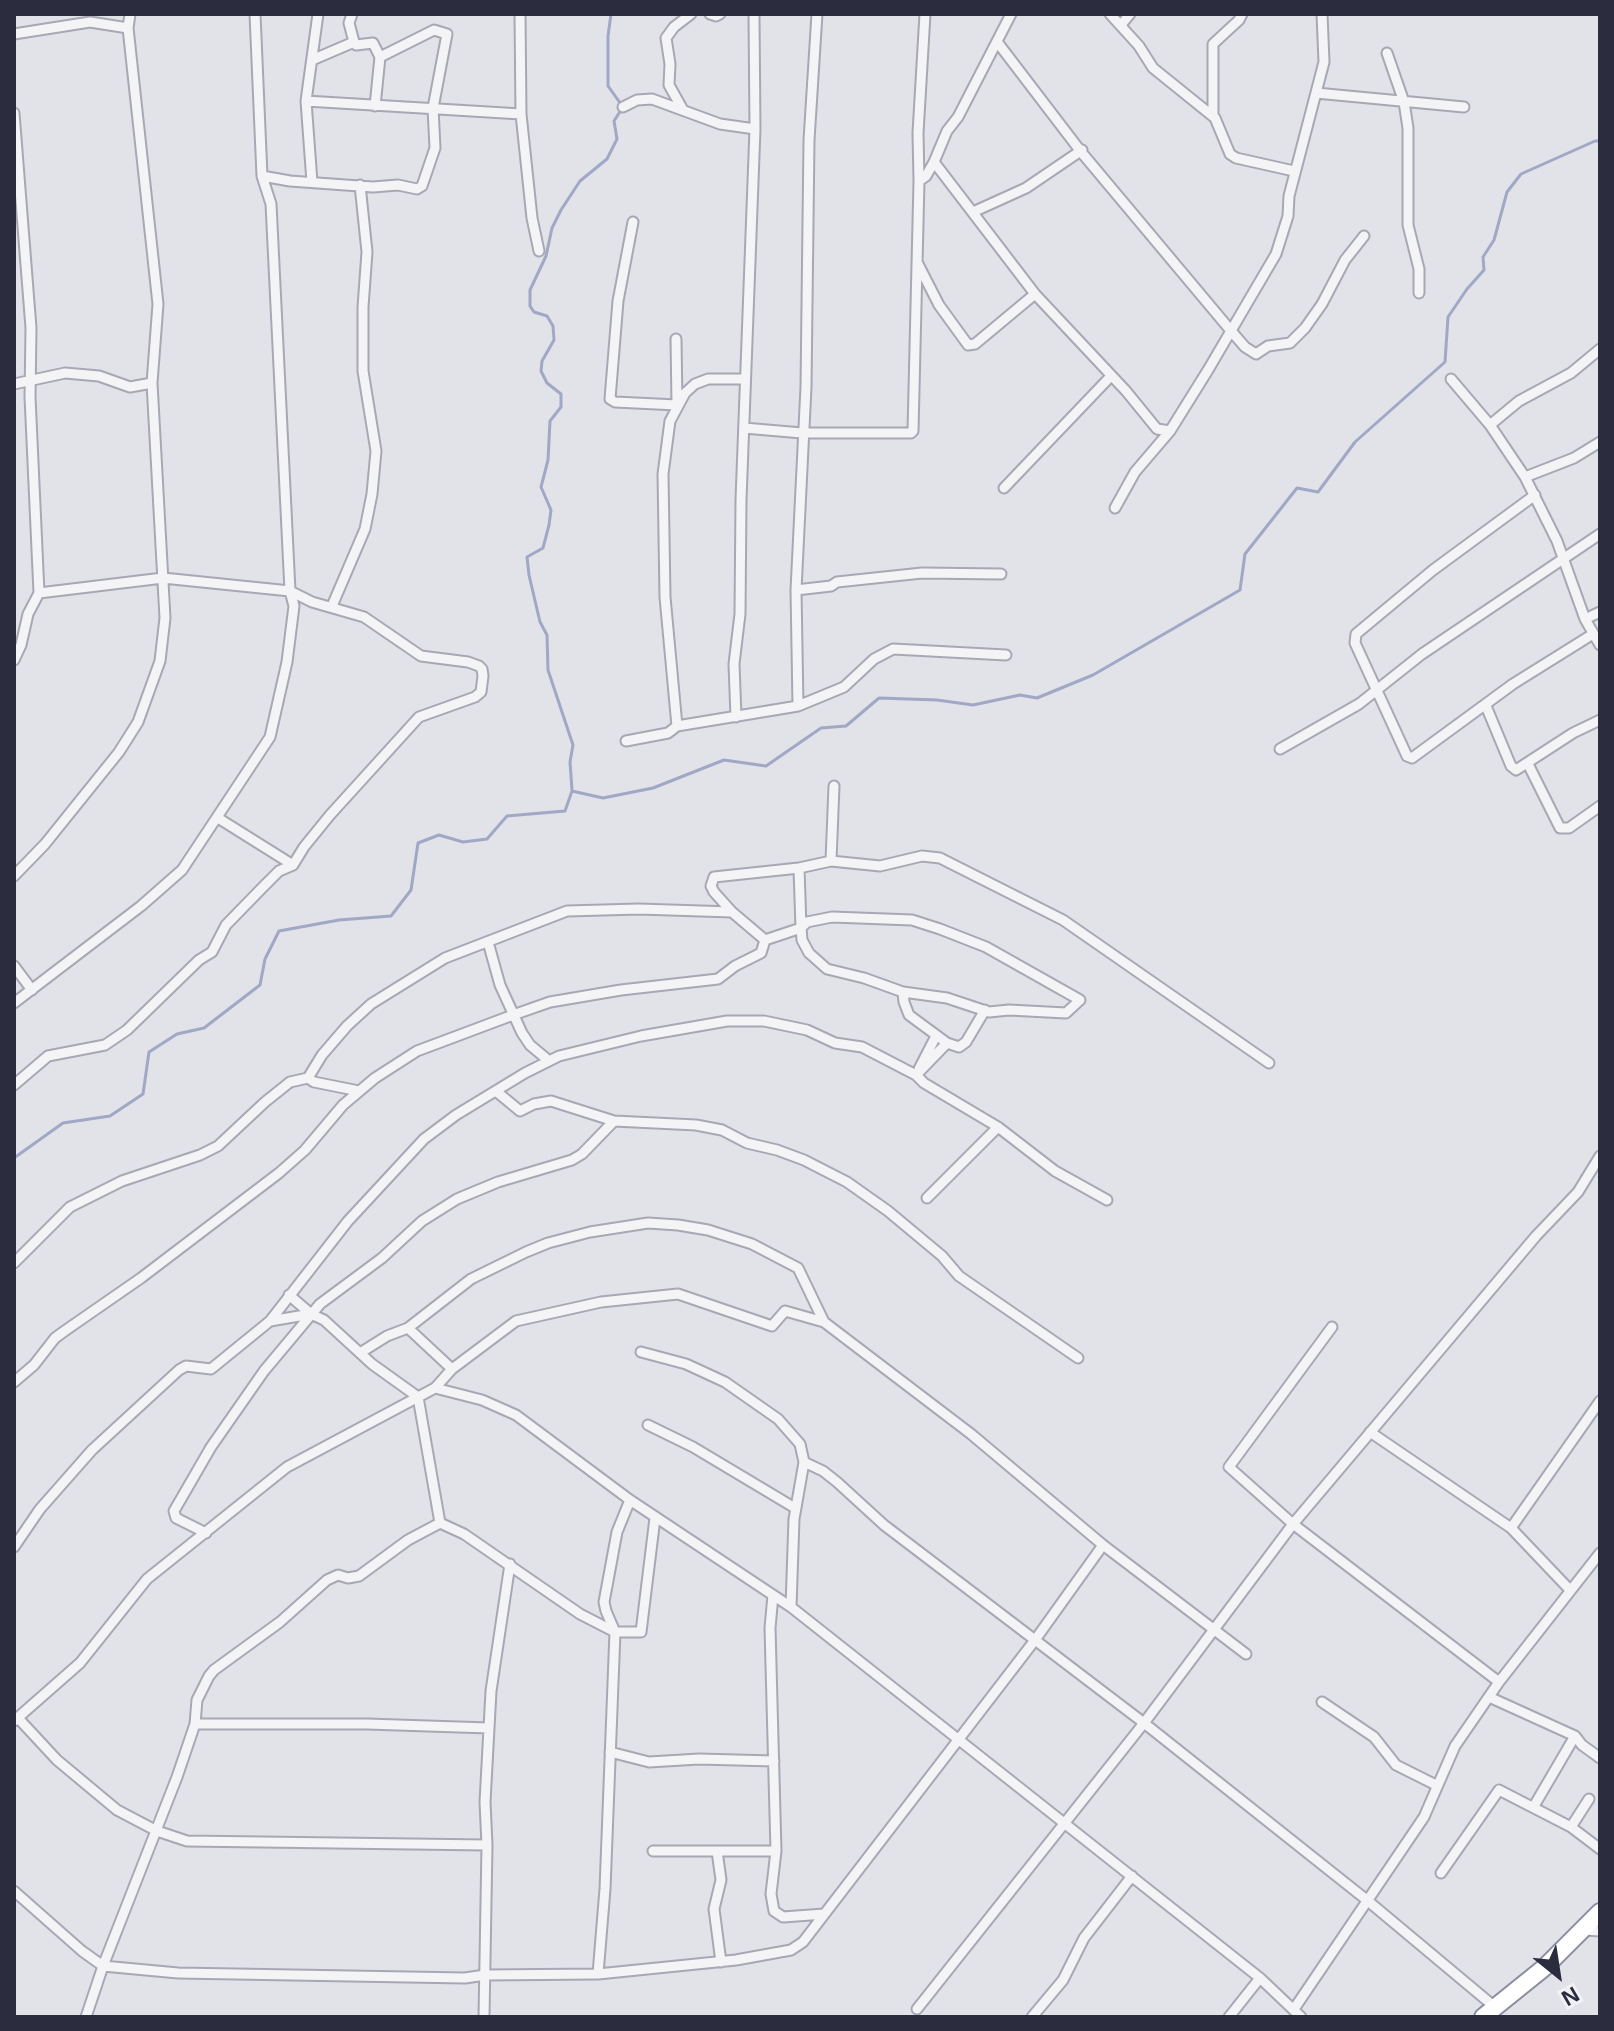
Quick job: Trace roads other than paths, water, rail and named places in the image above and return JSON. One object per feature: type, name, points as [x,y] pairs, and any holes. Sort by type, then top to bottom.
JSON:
[{"type":"highway","points":[[1491,2013],[1596,1931],[1600,1912]]},
{"type":"street","points":[[14,876],[45,844],[119,752],[138,722],[160,661],[165,618],[152,383],[158,304],[128,28],[130,14]]},
{"type":"street","points":[[14,1003],[141,906],[182,870],[270,737],[294,619],[290,591],[271,204],[262,176],[255,14]]},
{"type":"street","points":[[312,182],[306,101],[318,14]]},
{"type":"street","points":[[352,14],[349,23],[354,42],[356,45],[373,43],[380,57],[375,106]]},
{"type":"street","points":[[520,14],[521,114],[532,218],[539,251]]},
{"type":"street","points":[[683,110],[669,85],[666,38],[691,14]]},
{"type":"street","points":[[710,14],[720,14]]},
{"type":"street","points":[[736,717],[734,664],[740,614],[755,129],[754,14]]},
{"type":"street","points":[[798,706],[796,590],[806,387],[809,140],[817,14]]},
{"type":"street","points":[[744,428],[802,433],[913,431],[918,133],[925,14]]},
{"type":"street","points":[[919,181],[934,162],[947,131],[958,117],[1011,14]]},
{"type":"street","points":[[1110,14],[1143,50],[1153,68],[1213,115],[1233,156],[1294,171]]},
{"type":"street","points":[[1121,25],[1130,14]]},
{"type":"street","points":[[1213,115],[1213,44],[1242,14]]},
{"type":"street","points":[[1115,508],[1135,472],[1170,431],[1276,254],[1288,216],[1294,171],[1324,62],[1322,14]]},
{"type":"street","points":[[14,34],[90,22],[128,28]]},
{"type":"street","points":[[262,176],[290,181],[398,185],[417,189],[422,186],[435,148],[433,108],[447,34],[434,30],[380,57]]},
{"type":"street","points":[[312,60],[354,42]]},
{"type":"street","points":[[998,43],[1232,332],[1256,354],[1268,346],[1290,343],[1316,313],[1345,260],[1364,236]]},
{"type":"street","points":[[1387,53],[1404,102],[1408,128],[1408,225],[1419,269],[1419,293]]},
{"type":"street","points":[[1316,93],[1464,107]]},
{"type":"street","points":[[623,107],[644,99],[720,124],[755,129]]},
{"type":"street","points":[[306,101],[521,114]]},
{"type":"street","points":[[14,113],[30,314],[39,593],[28,614],[14,660]]},
{"type":"street","points":[[973,212],[1026,188],[1082,150]]},
{"type":"street","points":[[934,162],[1035,294],[1157,429],[1170,431]]},
{"type":"street","points":[[332,606],[365,529],[376,451],[363,371],[367,252],[360,185]]},
{"type":"street","points":[[633,222],[618,301],[609,397],[615,402],[677,405]]},
{"type":"street","points":[[917,264],[939,305],[968,345],[975,344],[1035,294]]},
{"type":"street","points":[[676,339],[677,405]]},
{"type":"street","points":[[1490,425],[1519,401],[1563,378],[1600,349]]},
{"type":"street","points":[[14,384],[65,373],[85,373],[130,387],[152,383]]},
{"type":"street","points":[[1004,488],[1111,376]]},
{"type":"street","points":[[677,726],[665,597],[663,474],[670,421],[690,388],[701,381],[745,379]]},
{"type":"street","points":[[1451,379],[1490,425],[1525,477],[1564,561],[1585,619],[1600,645]]},
{"type":"street","points":[[1525,477],[1574,458],[1600,442]]},
{"type":"street","points":[[1535,495],[1433,570],[1356,634],[1354,640],[1407,756],[1412,758],[1513,684],[1593,634]]},
{"type":"street","points":[[1280,749],[1376,692],[1422,654],[1600,534]]},
{"type":"street","points":[[796,590],[831,586],[837,582],[922,573],[1001,574]]},
{"type":"street","points":[[14,1085],[48,1056],[97,1048],[127,1030],[199,960],[212,952],[226,925],[279,871],[293,865],[330,815],[419,717],[426,712],[464,702],[481,692],[483,676],[481,667],[468,662],[421,656],[364,617],[312,602],[290,591],[163,578],[39,593]]},
{"type":"street","points":[[1585,619],[1600,612]]},
{"type":"street","points":[[626,741],[668,733],[677,726],[798,706],[844,687],[874,659],[893,649],[1006,655]]},
{"type":"street","points":[[1486,706],[1511,766],[1516,770],[1573,733],[1600,720]]},
{"type":"street","points":[[1528,764],[1560,828],[1569,828],[1600,806]]},
{"type":"street","points":[[831,861],[834,786]]},
{"type":"street","points":[[218,818],[293,865]]},
{"type":"street","points":[[765,940],[732,912],[711,886],[714,877],[799,868],[831,861],[880,866],[922,856],[940,858],[1063,920],[1269,1063]]},
{"type":"street","points":[[765,940],[801,928],[807,922],[832,917],[912,920],[986,947],[1080,1000],[1066,1013],[985,1010],[953,999],[903,992],[827,969],[809,953],[802,940],[801,928],[799,868]]},
{"type":"street","points":[[308,1078],[322,1055],[371,1004],[445,958],[567,911],[639,909],[732,912]]},
{"type":"street","points":[[14,1382],[34,1365],[55,1338],[129,1287],[279,1173],[305,1150],[343,1105],[417,1051],[550,1002],[718,979],[761,953],[765,940]]},
{"type":"street","points":[[488,942],[500,985],[526,1041],[548,1060]]},
{"type":"street","points":[[14,966],[32,990]]},
{"type":"street","points":[[903,992],[909,1015],[936,1036],[959,1047],[966,1042],[985,1010]]},
{"type":"street","points":[[14,1547],[40,1509],[92,1450],[179,1370],[186,1366],[211,1369],[270,1321],[348,1221],[424,1139],[456,1115],[548,1060],[641,1036],[727,1021],[764,1021],[812,1032],[835,1043],[862,1047],[916,1075],[924,1083],[998,1127],[1055,1171],[1107,1200]]},
{"type":"street","points":[[916,1075],[936,1036]]},
{"type":"street","points":[[916,1075],[947,1043]]},
{"type":"street","points":[[14,1263],[70,1207],[122,1181],[218,1146],[290,1082],[308,1078],[359,1091]]},
{"type":"street","points":[[497,1092],[520,1111],[551,1101],[614,1121],[711,1127],[747,1143],[804,1160],[847,1182],[888,1211],[942,1256],[959,1276],[1078,1358]]},
{"type":"street","points":[[206,1533],[176,1518],[174,1511],[211,1447],[264,1371],[311,1314],[339,1288],[382,1258],[422,1221],[484,1186],[572,1160],[582,1154],[614,1121]]},
{"type":"street","points":[[927,1198],[998,1127]]},
{"type":"street","points":[[917,2009],[1144,1723],[1293,1524],[1536,1236],[1578,1192],[1600,1156]]},
{"type":"street","points":[[360,1353],[374,1342],[408,1328],[471,1279],[548,1243],[590,1232],[648,1223],[708,1230],[752,1244],[798,1268],[824,1322],[971,1434],[1103,1545],[1246,1654]]},
{"type":"street","points":[[487,1845],[187,1841],[157,1831],[117,1810],[57,1760],[16,1719],[80,1663],[147,1579],[287,1467],[435,1388],[452,1369],[516,1321],[601,1302],[678,1294],[772,1326],[785,1311],[824,1322]]},
{"type":"street","points":[[289,1295],[311,1314],[330,1324],[394,1382],[418,1397],[440,1523]]},
{"type":"street","points":[[270,1321],[311,1314]]},
{"type":"street","points":[[1332,1327],[1229,1467],[1293,1524],[1499,1682]]},
{"type":"street","points":[[408,1328],[452,1369]]},
{"type":"street","points":[[641,1352],[704,1372],[759,1405],[790,1430],[800,1444],[804,1462],[795,1508],[791,1607]]},
{"type":"street","points":[[435,1388],[482,1400],[516,1415],[655,1518],[791,1607],[1260,1978],[1301,2017]]},
{"type":"street","points":[[1511,1528],[1600,1401]]},
{"type":"street","points":[[648,1425],[693,1447],[795,1508]]},
{"type":"street","points":[[1370,1432],[1511,1528],[1570,1590]]},
{"type":"street","points":[[804,1462],[830,1476],[884,1525],[1144,1723],[1368,1901],[1491,2013]]},
{"type":"street","points":[[598,1974],[615,1632],[604,1602],[617,1532],[630,1500]]},
{"type":"street","points":[[440,1523],[464,1534],[580,1614],[615,1632],[641,1632],[655,1518]]},
{"type":"street","points":[[86,2017],[195,1724],[197,1700],[214,1670],[280,1622],[327,1580],[338,1575],[348,1578],[359,1576],[408,1540],[440,1523]]},
{"type":"street","points":[[14,1891],[103,1966],[178,1973],[465,1978],[598,1974],[721,1962],[791,1950],[803,1942],[1035,1640],[1103,1545]]},
{"type":"street","points":[[1294,2009],[1424,1817],[1455,1746],[1499,1682],[1600,1553]]},
{"type":"street","points":[[484,2017],[485,1802],[491,1691],[510,1564]]},
{"type":"street","points":[[773,1595],[770,1628],[776,1851],[771,1894],[774,1911],[783,1917],[824,1914]]},
{"type":"street","points":[[1489,1697],[1575,1736],[1600,1758]]},
{"type":"street","points":[[1322,1702],[1374,1737],[1396,1765],[1436,1785]]},
{"type":"street","points":[[195,1724],[489,1728]]},
{"type":"street","points":[[1534,1806],[1575,1736]]},
{"type":"street","points":[[610,1752],[649,1762],[699,1759],[774,1761]]},
{"type":"street","points":[[1441,1873],[1499,1790],[1571,1827],[1600,1849]]},
{"type":"street","points":[[1571,1827],[1589,1799]]},
{"type":"street","points":[[653,1851],[776,1851]]},
{"type":"street","points":[[717,1851],[721,1880],[714,1909],[721,1962]]},
{"type":"street","points":[[1032,2017],[1063,1980],[1084,1938],[1132,1876]]},
{"type":"street","points":[[1229,2017],[1260,1978]]},
{"type":"waterway","points":[[572,790],[570,762],[573,745],[548,670],[547,635],[540,622],[527,557],[543,548],[549,525],[551,510],[541,487],[548,460],[550,421],[561,407],[561,394],[547,383],[541,371],[542,361],[554,340],[553,326],[547,316],[534,312],[530,306],[530,290],[546,256],[552,228],[561,210],[580,181],[607,159],[617,139],[614,121],[623,107],[608,86],[611,14]]},
{"type":"waterway","points":[[14,1158],[63,1123],[110,1116],[143,1094],[149,1052],[177,1034],[204,1028],[260,985],[265,959],[279,931],[339,920],[391,916],[411,890],[418,843],[439,835],[463,842],[487,839],[507,816],[565,811],[572,791],[603,798],[653,788],[724,760],[766,766],[821,728],[846,726],[879,698],[973,705],[1020,695],[1037,698],[1093,675],[1240,590],[1245,554],[1297,488],[1318,492],[1355,442],[1445,362],[1448,317],[1484,270],[1483,257],[1494,240],[1507,192],[1521,174],[1600,141]]}]
